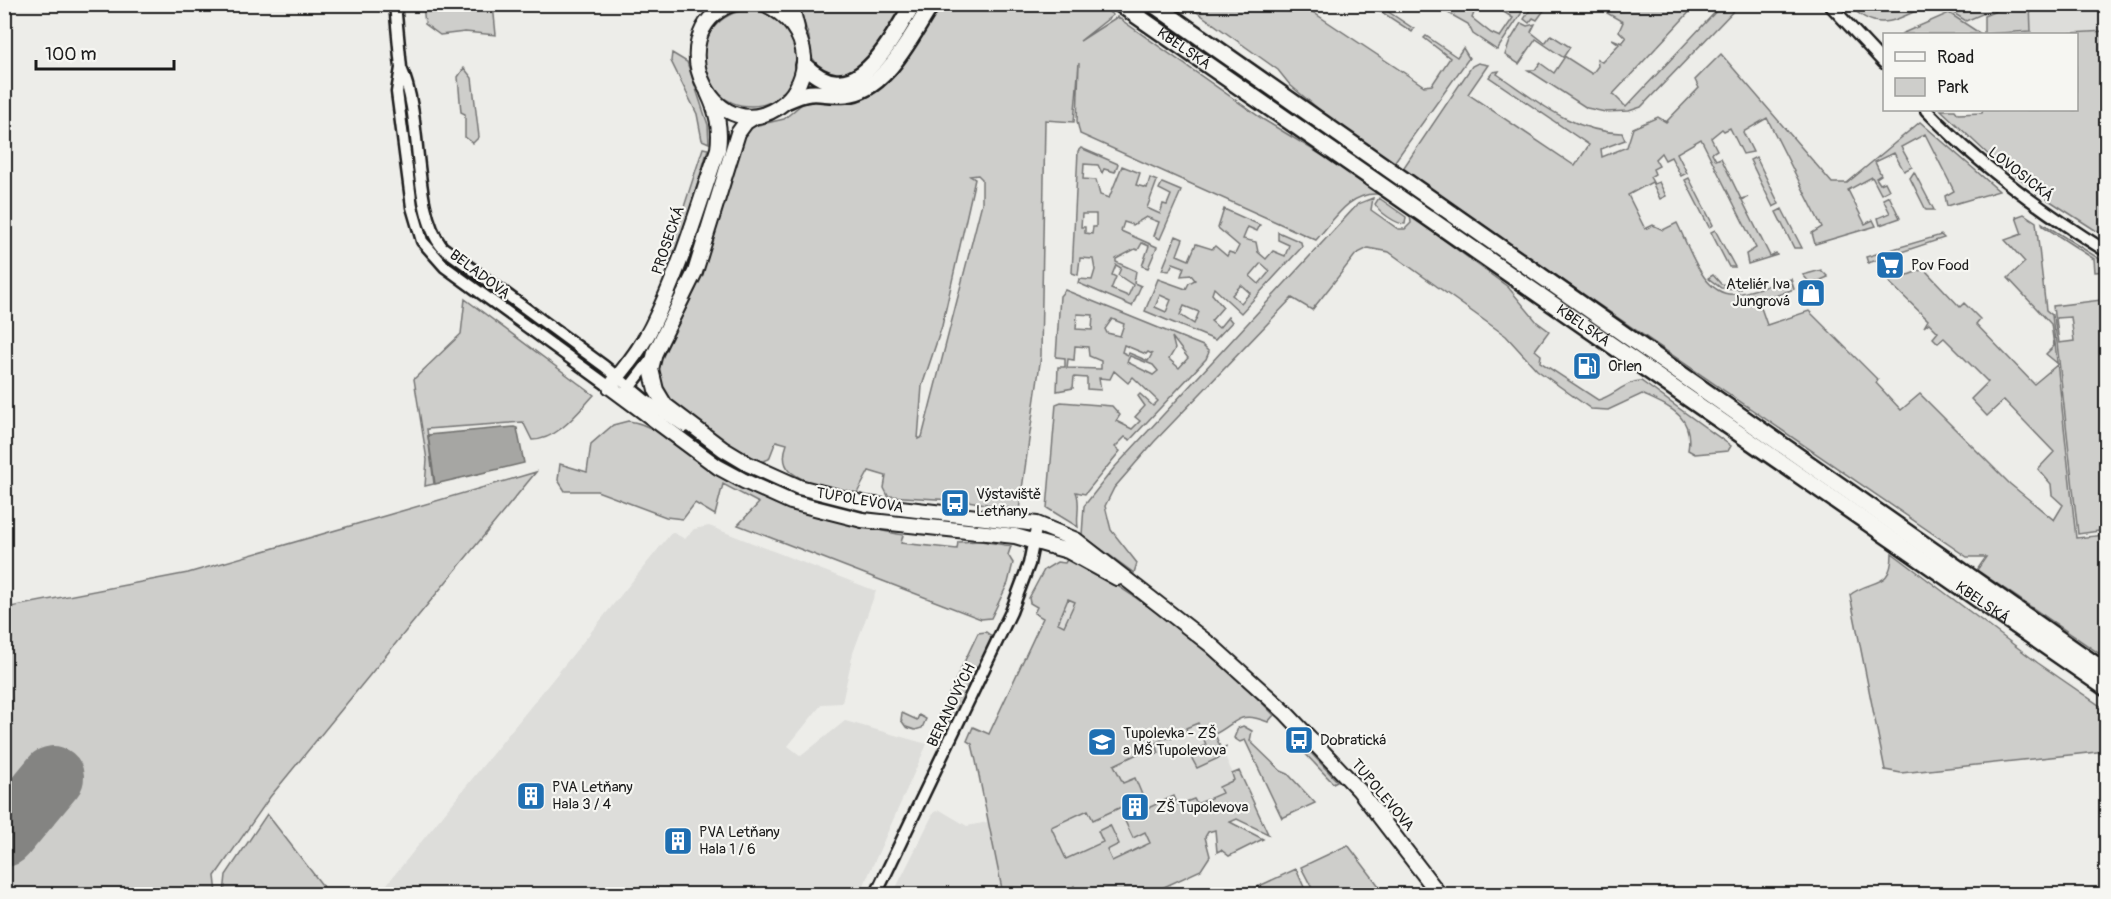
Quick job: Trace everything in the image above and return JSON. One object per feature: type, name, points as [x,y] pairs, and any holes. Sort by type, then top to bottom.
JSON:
[{"type":"highway","points":[[804,65],[816,76],[832,81],[860,77],[874,65],[913,4]]},
{"type":"highway","points":[[788,100],[820,91],[833,94],[854,93],[873,85],[887,71],[932,4]]},
{"type":"highway","name":"KBELSKÁ","points":[[1120,4],[2106,688]]},
{"type":"highway","name":"KBELSKÁ","points":[[1155,4],[2106,672]]},
{"type":"main road","name":"PROSECKÁ","points":[[613,382],[640,347],[660,308],[676,271],[718,149],[720,128],[715,108],[697,66],[698,46],[708,23],[732,4]]},
{"type":"main road","points":[[765,4],[788,20],[798,33]]},
{"type":"main road","points":[[655,353],[694,272],[738,133],[746,122],[770,112],[788,100],[796,90],[804,65],[790,4]]},
{"type":"main road","points":[[708,93],[733,114],[754,117]]},
{"type":"main road","name":"TUPOLEVOVA","points":[[655,353],[651,369],[656,390],[665,405],[723,449],[781,480],[842,499],[1037,524],[1076,540],[1212,646],[1285,712],[1359,790],[1439,894]]},
{"type":"main road","name":"TUPOLEVOVA","points":[[613,382],[718,467],[761,490],[791,502],[862,520],[1008,535],[1034,541],[1068,551],[1130,584]]},
{"type":"street","name":"BELADOVA","points":[[395,4],[400,68],[397,92],[412,207],[422,241],[445,267],[613,382]]},
{"type":"street","points":[[1829,4],[1883,62]]},
{"type":"street","name":"LOVOSICKÁ","points":[[1927,111],[1997,177],[2106,251]]},
{"type":"street","points":[[626,392],[655,353]]},
{"type":"street","name":"TUPOLEVOVA","points":[[626,392],[723,449]]},
{"type":"street","name":"BERANOVÝCH","points":[[876,894],[995,649],[1022,586],[1037,524]]},
{"type":"shaded area","points":[[2106,5],[2106,31],[2010,33],[2031,32],[2030,6]]},
{"type":"shaded area","points":[[517,428],[524,463],[435,484],[428,435]]},
{"type":"shaded area","points":[[709,526],[876,591],[853,653],[842,703],[822,704],[788,746],[801,756],[845,721],[927,744],[860,894],[379,894],[672,532],[685,539],[694,529]]},
{"type":"shaded area","name":"Tupolevka - ZŠ a MŠ Tupolevova","points":[[1065,592],[1238,709],[1215,734],[1238,785],[1196,804],[1164,847],[1072,886],[1067,890],[1069,894],[893,894],[934,812],[940,810],[967,826],[988,822],[976,761],[1030,652]]},
{"type":"green space","points":[[1534,4],[1548,5],[1537,20],[1533,18],[1529,23],[1524,19]]},
{"type":"green space","points":[[1969,4],[2003,5],[1966,21],[1952,12]]},
{"type":"green space","points":[[423,5],[493,5],[496,35],[465,32],[440,35],[425,24]]},
{"type":"green space","points":[[798,5],[906,5],[874,52],[855,71],[837,74],[820,68],[811,56],[809,37]]},
{"type":"green space","points":[[938,5],[1098,5],[1113,15],[1080,41],[1117,17],[1264,120],[1363,180],[1365,185],[1378,194],[1350,202],[1316,240],[1080,134],[1077,121],[1079,63],[1074,122],[1045,120],[1041,356],[1019,510],[968,501],[888,496],[884,488],[886,476],[869,471],[857,493],[843,493],[812,483],[790,471],[785,461],[787,444],[776,441],[769,459],[761,462],[725,444],[664,398],[658,371],[661,360],[696,288],[740,142],[750,127],[784,119],[809,98],[872,91]],"holes":[[[978,175],[982,179],[982,203],[922,437],[918,439],[922,386],[942,326],[975,179],[970,176]]]},
{"type":"green space","points":[[1130,5],[1143,5],[1318,129],[1316,132]]},
{"type":"green space","points":[[1187,5],[1302,5],[1424,86],[1432,85],[1450,58],[1424,38],[1426,36],[1457,57],[1463,48],[1469,58],[1393,164],[1340,127],[1290,85],[1278,70]]},
{"type":"green space","points":[[1371,5],[1378,5],[1414,29],[1412,32]]},
{"type":"green space","points":[[1434,5],[1477,5],[1472,18],[1500,37],[1513,18],[1493,5],[1524,5],[1521,14],[1497,50],[1473,34],[1468,24]]},
{"type":"green space","points":[[1593,5],[1696,5],[1613,94],[1626,107],[1722,5],[1739,5],[1641,107],[1629,111],[1605,112],[1587,108],[1528,70],[1535,70],[1540,63],[1554,73],[1564,58],[1536,39],[1519,64],[1505,55],[1521,23],[1527,26],[1535,24],[1531,32],[1545,43],[1551,35],[1570,47],[1564,56],[1592,74],[1598,66],[1597,59],[1602,62],[1619,44],[1612,39],[1622,43],[1626,38],[1619,31],[1623,22]]},
{"type":"green space","points":[[1849,5],[1929,5],[1888,22],[1878,22],[1869,20]]},
{"type":"green space","points":[[2010,5],[2030,5],[2031,31],[1984,33],[1984,16]]},
{"type":"green space","points":[[751,10],[769,13],[785,24],[796,40],[799,58],[796,76],[785,92],[769,103],[751,106],[733,103],[717,92],[706,76],[703,58],[706,40],[717,24],[733,13]]},
{"type":"green space","points":[[1949,13],[1979,33],[1903,33]]},
{"type":"green space","points":[[2106,31],[2106,237],[2047,199],[2050,196],[2047,193],[2042,195],[1993,159],[1942,111],[1956,111],[1958,114],[1982,113],[1983,111],[2078,111],[2078,33],[2070,33]]},
{"type":"green space","points":[[672,53],[687,62],[708,125],[709,143],[702,140],[697,114],[671,61]]},
{"type":"green space","points":[[1721,54],[1832,183],[1847,183],[1920,122],[1999,191],[1947,206],[1945,196],[1954,191],[1925,134],[1901,147],[1912,167],[1904,171],[1894,153],[1875,162],[1881,175],[1876,178],[1880,184],[1885,182],[1889,190],[1881,194],[1872,177],[1848,190],[1865,224],[1873,220],[1876,226],[1815,244],[1812,233],[1822,227],[1767,118],[1743,132],[1753,152],[1743,154],[1730,128],[1724,131],[1722,129],[1711,138],[1717,150],[1712,153],[1716,160],[1721,158],[1741,199],[1748,197],[1742,200],[1770,256],[1776,253],[1777,255],[1748,264],[1746,254],[1756,248],[1701,139],[1677,153],[1687,173],[1681,176],[1671,157],[1665,160],[1661,153],[1655,159],[1659,166],[1653,169],[1655,174],[1650,177],[1654,184],[1659,182],[1666,196],[1660,199],[1652,182],[1628,195],[1645,229],[1653,225],[1663,230],[1677,223],[1699,269],[1715,288],[1724,293],[1743,293],[1791,279],[1794,289],[1759,302],[1767,325],[1809,311],[1878,380],[1876,383],[1901,410],[1920,394],[2010,484],[2054,520],[2063,505],[2052,495],[2051,484],[2038,469],[2054,452],[2004,400],[1987,416],[1971,399],[1988,382],[1944,338],[1938,343],[1933,338],[1938,332],[1929,323],[1924,327],[1928,320],[1889,282],[1924,269],[1960,307],[1964,303],[1980,319],[1976,324],[2034,384],[2057,365],[2076,538],[2106,535],[2106,658],[1977,570],[1986,557],[1967,557],[1402,170],[1472,66],[1478,63],[1488,65],[1468,94],[1575,166],[1589,145],[1489,77],[1493,72],[1499,71],[1497,74],[1571,121],[1604,131],[1622,133],[1625,140],[1601,149],[1602,157],[1627,147],[1633,128],[1658,117],[1666,122],[1699,88],[1695,80]]},
{"type":"green space","points":[[464,68],[472,78],[479,137],[473,143],[465,137],[465,114],[461,112],[458,77]]},
{"type":"green space","points":[[703,148],[708,149],[673,266],[664,269]]},
{"type":"green space","points":[[1081,148],[1118,164],[1115,172],[1104,169],[1102,173],[1098,165],[1084,164],[1083,179],[1096,180],[1100,195],[1109,198],[1122,166],[1140,173],[1136,185],[1147,188],[1150,178],[1157,181],[1147,208],[1160,214],[1163,204],[1167,205],[1171,195],[1159,189],[1162,183],[1181,191],[1160,239],[1154,236],[1159,222],[1146,217],[1133,225],[1124,222],[1121,231],[1157,247],[1148,268],[1142,266],[1149,246],[1142,243],[1138,250],[1135,249],[1116,259],[1116,262],[1136,271],[1134,283],[1141,286],[1132,306],[1078,283],[1079,279],[1092,280],[1095,270],[1093,259],[1080,258],[1078,275],[1072,273],[1078,151]],"holes":[[[1082,214],[1096,214],[1096,227],[1093,227],[1092,234],[1085,233],[1085,227],[1081,227]],[[1116,265],[1121,268],[1118,275],[1133,285],[1128,296],[1111,289],[1116,277],[1112,275]]]},
{"type":"green space","points":[[722,154],[707,213],[682,292],[644,361],[642,359],[672,306]]},
{"type":"green space","points":[[1756,157],[1779,204],[1773,207],[1750,160]]},
{"type":"green space","points":[[1914,172],[1934,210],[1926,210],[1910,178]]},
{"type":"green space","points":[[1689,178],[1713,225],[1709,227],[1685,180]]},
{"type":"green space","points":[[1889,196],[1900,218],[1880,225],[1878,218],[1890,213],[1883,199]]},
{"type":"green space","points":[[1373,198],[1371,210],[1398,229],[1405,229],[1411,223],[1410,215],[1508,287],[1537,322],[1549,331],[1535,350],[1541,355],[1540,362],[1598,400],[1631,383],[1641,381],[1731,446],[1728,451],[1695,454],[1688,450],[1689,438],[1683,420],[1670,408],[1642,394],[1608,410],[1591,409],[1537,370],[1506,336],[1389,252],[1368,248],[1356,254],[1312,310],[1292,298],[1154,442],[1114,488],[1105,506],[1111,530],[1137,563],[1134,573],[1082,535],[1084,506],[1114,468],[1358,204]]},
{"type":"green space","points":[[1379,198],[1406,217],[1405,224],[1393,220],[1380,210],[1375,204]]},
{"type":"green space","points":[[1224,209],[1260,225],[1257,231],[1248,227],[1243,239],[1256,242],[1258,252],[1266,259],[1273,251],[1285,256],[1289,245],[1278,240],[1278,232],[1301,242],[1302,247],[1241,313],[1214,288],[1212,294],[1223,307],[1211,321],[1219,328],[1228,317],[1232,322],[1215,340],[1145,311],[1158,279],[1186,289],[1189,283],[1195,280],[1191,275],[1181,276],[1184,267],[1173,263],[1169,271],[1162,270],[1176,236],[1183,239],[1177,255],[1189,260],[1196,244],[1212,249],[1215,246],[1227,256],[1229,252],[1235,254],[1239,246],[1218,228]],"holes":[[[1261,263],[1270,271],[1259,284],[1250,276]],[[1241,285],[1250,293],[1241,303],[1232,295]],[[1160,295],[1171,300],[1166,312],[1155,307]],[[1184,306],[1199,312],[1194,324],[1180,315]]]},
{"type":"green space","points":[[1782,209],[1802,248],[1794,248],[1776,212]]},
{"type":"green space","points":[[2024,214],[2036,222],[2046,310],[2052,315],[2057,363],[2046,354],[2054,346],[2051,324],[2008,278],[2025,262],[2005,240],[2022,234],[2016,217]]},
{"type":"green space","points":[[2042,223],[2106,263],[2106,271],[2095,272],[2094,259],[2043,226]]},
{"type":"green space","points":[[1715,230],[1735,267],[1729,267],[1711,232]]},
{"type":"green space","points":[[1941,235],[1944,238],[1868,263],[1866,257]]},
{"type":"green space","points":[[1821,270],[1828,277],[1811,284],[1803,275]]},
{"type":"green space","points":[[1713,275],[1721,284],[1739,286],[1740,289],[1721,288],[1708,278]]},
{"type":"green space","points":[[1065,290],[1203,346],[1209,352],[1206,359],[1130,440],[1125,437],[1115,447],[1120,451],[1085,494],[1076,492],[1078,527],[1047,508],[1056,404],[1061,402],[1112,406],[1120,415],[1116,421],[1132,429],[1140,421],[1135,417],[1145,406],[1138,396],[1140,394],[1153,406],[1158,401],[1133,377],[1128,383],[1114,371],[1110,379],[1099,378],[1101,390],[1087,389],[1087,378],[1074,377],[1073,388],[1057,391],[1058,367],[1065,367],[1065,358],[1056,357],[1060,296]],"holes":[[[1077,314],[1093,315],[1092,330],[1076,329]],[[1112,319],[1124,324],[1120,336],[1107,333],[1105,329]],[[1172,337],[1188,358],[1179,368],[1169,359],[1175,349]],[[1124,345],[1146,354],[1148,352],[1152,354],[1148,361],[1122,352]],[[1075,346],[1088,347],[1089,356],[1101,361],[1101,369],[1067,368],[1068,359],[1074,360]],[[1130,356],[1153,365],[1158,371],[1153,375],[1127,362]]]},
{"type":"green space","points":[[465,299],[594,395],[567,424],[541,439],[532,440],[523,422],[427,429],[434,484],[425,486],[427,460],[414,379],[461,334]]},
{"type":"green space","points":[[2101,300],[2102,305],[2106,300],[2106,530],[2078,534],[2053,306]],"holes":[[[2071,317],[2074,341],[2059,343],[2056,318]]]},
{"type":"green space","points":[[628,421],[655,430],[732,483],[783,506],[822,518],[903,535],[901,543],[957,549],[958,542],[981,541],[1011,546],[1008,555],[1013,563],[1008,583],[991,618],[981,619],[738,525],[759,503],[723,484],[715,515],[695,503],[683,519],[666,517],[597,491],[565,491],[558,480],[560,464],[587,472],[591,444],[613,425]]},
{"type":"green space","points":[[697,443],[779,485],[832,503],[831,505],[798,495],[739,473],[707,454]]},
{"type":"green space","points":[[536,472],[270,797],[215,876],[217,894],[5,894],[5,608],[188,573]]},
{"type":"green space","points":[[1892,553],[2038,663],[2106,710],[2106,751],[1901,773],[1885,770],[1850,595],[1884,578],[1891,565]]},
{"type":"green space","name":"Tupolevka - ZŠ a MŠ Tupolevova","points":[[1068,558],[1123,589],[1150,608],[1203,649],[1274,715],[1268,722],[1250,717],[1238,719],[1215,734],[1221,749],[1227,746],[1221,752],[1223,756],[1197,768],[1189,753],[1206,745],[1198,723],[1186,728],[1187,731],[1184,733],[1182,730],[1171,735],[1172,738],[1167,737],[1156,743],[1159,753],[1156,754],[1152,747],[1114,765],[1123,783],[1135,778],[1143,797],[1093,820],[1088,810],[1051,827],[1066,859],[1103,842],[1098,831],[1110,825],[1119,844],[1107,850],[1112,861],[1150,843],[1145,832],[1133,838],[1124,819],[1174,796],[1178,805],[1194,799],[1197,804],[1222,793],[1219,787],[1234,780],[1232,774],[1239,771],[1268,834],[1237,819],[1230,822],[1263,839],[1229,856],[1221,850],[1217,852],[1215,830],[1208,832],[1205,837],[1210,856],[1201,870],[1149,894],[1078,894],[1074,886],[1070,889],[1073,894],[1003,894],[972,744],[967,741],[973,727],[989,734],[1043,618],[1034,613],[1037,607],[1030,603],[1029,598],[1044,570],[1057,562],[1065,563]],"holes":[[[1068,599],[1075,602],[1064,626],[1058,623]]]},
{"type":"green space","points":[[986,632],[990,635],[992,644],[950,732],[941,736],[949,721],[939,715],[978,633]]},
{"type":"green space","points":[[902,713],[917,720],[919,715],[926,719],[922,728],[915,730],[906,727],[901,720]]},
{"type":"green space","points":[[1243,726],[1252,731],[1250,741],[1281,771],[1288,774],[1315,803],[1282,818],[1245,740],[1240,742],[1234,738],[1238,728]]},
{"type":"green space","points":[[1300,741],[1337,781],[1333,783],[1299,747]]},
{"type":"green space","points":[[267,814],[329,894],[224,894],[226,875]]},
{"type":"green space","points":[[1348,845],[1385,894],[1350,894],[1347,889],[1336,894],[1333,889],[1315,894],[1301,867]]},
{"type":"green space","points":[[1296,869],[1307,894],[1242,894]]},
{"type":"runway","points":[[4,836],[53,777]]},
{"type":"place","name":"Pov Food","points":[[1890,265]]},
{"type":"place","name":"Ateliér Iva Jungrová","points":[[1811,293]]},
{"type":"place","name":"Orlen","points":[[1587,366]]},
{"type":"place","name":"Výstaviště Letňany","points":[[955,503]]},
{"type":"place","name":"Dobratická","points":[[1299,740]]},
{"type":"place","name":"Tupolevka - ZŠ a MŠ Tupolevova","points":[[1102,742]]},
{"type":"place","name":"PVA Letňany Hala 3 / 4","points":[[531,796]]},
{"type":"place","name":"ZŠ Tupolevova","points":[[1135,807]]},
{"type":"place","name":"PVA Letňany Hala 1 / 6","points":[[678,841]]}]
